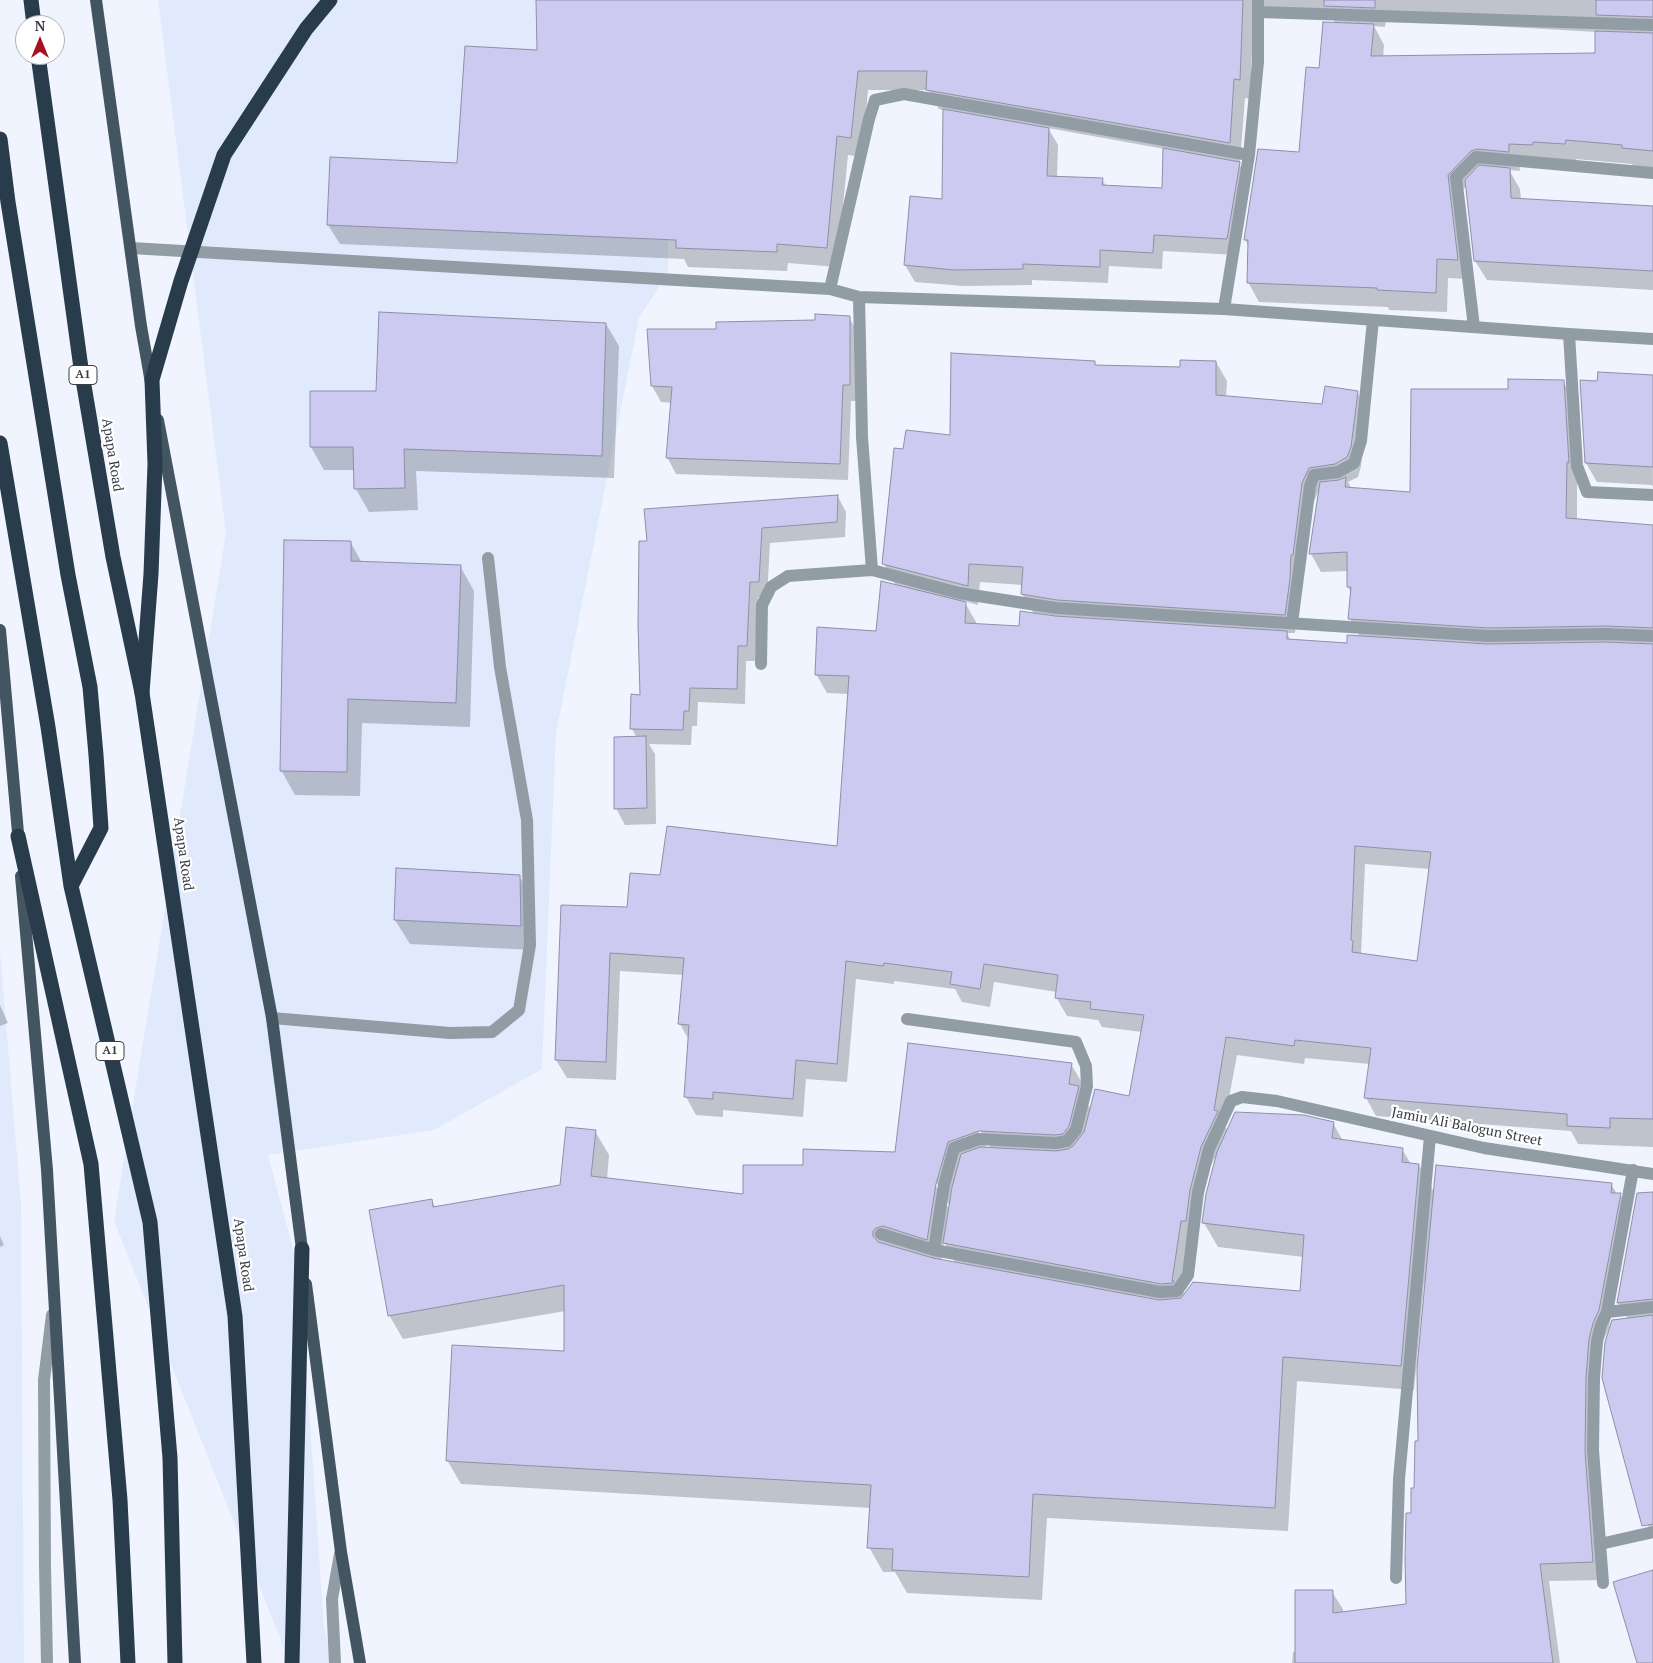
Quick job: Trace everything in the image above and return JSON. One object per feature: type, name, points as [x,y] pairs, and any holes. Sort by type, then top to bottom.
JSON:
[{"type":"highway","points":[[31,0],[33,15]]},
{"type":"highway","points":[[142,693],[151,574],[155,464],[152,380],[181,282],[224,155],[306,29],[330,0]]},
{"type":"highway","name":"Apapa Road","points":[[39,65],[81,368],[113,558],[142,693],[235,1316],[254,1663]]},
{"type":"highway","points":[[0,139],[9,212],[68,575],[90,687],[101,828],[71,886]]},
{"type":"highway","name":"A1","points":[[0,443],[48,727],[71,886],[150,1222],[170,1458],[175,1663]]},
{"type":"highway","points":[[18,836],[91,1164],[120,1500],[128,1663]]},
{"type":"highway","points":[[292,1663],[302,1249]]},
{"type":"main road","points":[[96,0],[131,248],[140,326],[272,1018],[341,1552],[360,1663]]},
{"type":"main road","points":[[0,630],[47,1170],[75,1663]]},
{"type":"street","points":[[1224,309],[1249,155],[1258,62],[1258,6],[1653,25]]},
{"type":"street","points":[[830,289],[875,100],[904,94],[1249,155]]},
{"type":"street","points":[[1474,327],[1456,177],[1476,156],[1653,173]]},
{"type":"street","points":[[131,248],[830,289],[859,297],[1224,309],[1653,339]]},
{"type":"street","points":[[859,297],[862,437],[872,570]]},
{"type":"street","points":[[1292,623],[1310,486],[1314,475],[1338,472],[1354,463],[1361,441],[1373,320]]},
{"type":"street","points":[[1570,334],[1577,466],[1587,492],[1653,496]]},
{"type":"street","points":[[272,1018],[450,1033],[492,1032],[519,1010],[530,945],[527,820],[500,667],[488,558]]},
{"type":"street","points":[[761,664],[762,605],[771,587],[788,576],[872,570],[959,593],[1056,608],[1488,636],[1606,634],[1653,636]]},
{"type":"street","points":[[881,1234],[934,1250],[944,1185],[954,1148],[979,1138],[1067,1142],[1076,1130],[1087,1086],[1086,1066],[1076,1042],[907,1019]]},
{"type":"street","name":"Jamiu Ali Balogun Street","points":[[934,1250],[1160,1292],[1177,1291],[1188,1275],[1198,1192],[1209,1149],[1231,1101],[1242,1097],[1277,1101],[1484,1148],[1653,1174]]},
{"type":"street","points":[[1396,1578],[1399,1479],[1430,1136]]},
{"type":"street","points":[[1603,1583],[1593,1450],[1594,1378],[1597,1341],[1607,1312],[1633,1170]]},
{"type":"street","points":[[47,1663],[44,1380],[54,1298]]},
{"type":"street","points":[[1607,1312],[1653,1307]]},
{"type":"street","points":[[1600,1544],[1653,1532]]},
{"type":"street","points":[[335,1663],[332,1599],[341,1552]]},
{"type":"shaded area","points":[[158,0],[655,0],[670,85],[668,273],[639,318],[556,733],[542,1069],[434,1130],[268,1155],[300,1275],[324,1628],[333,1663],[290,1663],[114,1221],[226,533]]},
{"type":"shaded area","points":[[0,950],[21,1204],[24,1663],[0,1663]]},
{"type":"building","points":[[536,0],[1243,0],[1240,80],[1234,79],[1230,143],[926,90],[927,71],[858,71],[851,138],[837,136],[827,248],[777,244],[777,252],[676,248],[676,240],[327,225],[330,157],[457,163],[465,46],[537,50]]},
{"type":"building","points":[[1324,0],[1375,0],[1375,8],[1324,6]]},
{"type":"building","points":[[1596,0],[1653,0],[1653,17],[1596,15]]},
{"type":"building","points":[[1323,22],[1374,24],[1371,56],[1595,53],[1595,31],[1653,33],[1653,151],[1622,148],[1622,145],[1566,140],[1565,144],[1533,142],[1533,145],[1509,144],[1509,152],[1477,149],[1471,151],[1448,175],[1458,260],[1437,259],[1436,293],[1377,290],[1377,288],[1247,283],[1248,240],[1244,240],[1258,149],[1299,152],[1306,67],[1319,68]]},
{"type":"building","points":[[943,109],[1049,128],[1047,176],[1103,178],[1102,185],[1162,188],[1163,148],[1240,162],[1227,239],[1154,235],[1153,253],[1100,250],[1100,267],[1023,264],[1023,269],[954,270],[904,265],[910,196],[942,199]]},
{"type":"building","points":[[1479,165],[1510,168],[1511,198],[1653,206],[1653,271],[1474,261],[1465,180]]},
{"type":"building","points":[[379,312],[606,323],[602,456],[404,449],[405,488],[354,489],[353,447],[310,447],[310,391],[376,391]]},
{"type":"building","points":[[815,314],[850,316],[850,385],[843,385],[840,464],[666,458],[672,387],[651,386],[647,329],[716,329],[716,322],[815,320]]},
{"type":"building","points":[[951,353],[1095,361],[1095,365],[1180,367],[1180,360],[1216,361],[1216,395],[1322,404],[1325,386],[1358,391],[1351,447],[1347,457],[1335,464],[1309,468],[1302,483],[1293,555],[1291,555],[1285,615],[1057,600],[1021,594],[1023,567],[969,564],[968,586],[882,564],[894,448],[903,449],[906,430],[950,435]]},
{"type":"building","points":[[1598,372],[1653,375],[1653,467],[1585,463],[1580,380],[1597,381]]},
{"type":"building","points":[[1508,379],[1564,380],[1569,463],[1567,462],[1566,518],[1653,525],[1653,628],[1606,626],[1488,628],[1348,619],[1351,587],[1347,587],[1347,552],[1309,554],[1320,482],[1339,480],[1346,477],[1345,487],[1410,492],[1411,389],[1508,389]]},
{"type":"building","points":[[838,495],[837,522],[762,528],[759,582],[750,582],[747,646],[738,646],[737,689],[690,688],[689,711],[684,711],[683,730],[630,729],[631,694],[640,695],[638,625],[639,541],[647,541],[644,509]]},
{"type":"building","points":[[284,540],[351,541],[351,561],[461,565],[456,703],[348,699],[347,772],[280,771]]},
{"type":"building","points":[[881,581],[966,602],[965,623],[1019,626],[1020,611],[1055,616],[1287,631],[1287,639],[1347,643],[1347,635],[1487,644],[1606,642],[1653,644],[1653,1119],[1610,1118],[1610,1128],[1567,1126],[1567,1114],[1364,1098],[1371,1048],[1295,1040],[1294,1046],[1226,1037],[1214,1110],[1218,1111],[1201,1147],[1190,1190],[1186,1221],[1181,1221],[1172,1281],[1174,1281],[1173,1283],[1161,1284],[943,1243],[952,1187],[961,1154],[980,1147],[1056,1151],[1068,1149],[1073,1146],[1084,1132],[1095,1089],[1129,1096],[1144,1015],[1090,1009],[1091,1002],[1055,998],[1058,975],[984,964],[980,989],[950,984],[952,972],[884,963],[883,966],[846,961],[837,1064],[796,1060],[793,1099],[713,1092],[713,1099],[684,1097],[689,1025],[678,1024],[684,958],[610,953],[606,1062],[555,1060],[561,905],[627,907],[630,873],[660,875],[667,826],[837,846],[849,676],[815,675],[817,627],[876,631]],"holes":[[[1355,846],[1431,852],[1417,961],[1352,952]]]},
{"type":"building","points":[[646,736],[647,808],[614,809],[614,737]]},
{"type":"building","points":[[396,868],[520,875],[521,926],[394,920]]},
{"type":"building","points":[[908,1043],[1072,1063],[1069,1084],[1079,1086],[1069,1126],[1063,1134],[979,1131],[948,1142],[936,1184],[927,1240],[883,1226],[873,1231],[873,1236],[878,1242],[933,1258],[1159,1300],[1181,1298],[1193,1282],[1300,1291],[1304,1235],[1202,1223],[1206,1194],[1217,1152],[1235,1112],[1304,1115],[1334,1122],[1332,1138],[1403,1148],[1402,1162],[1419,1164],[1401,1366],[1283,1357],[1275,1508],[1033,1494],[1029,1577],[892,1570],[893,1549],[867,1548],[871,1485],[446,1461],[452,1345],[564,1351],[564,1285],[388,1316],[369,1210],[432,1199],[433,1207],[560,1185],[566,1127],[596,1130],[591,1176],[743,1194],[743,1165],[803,1165],[803,1149],[895,1152]]},
{"type":"building","points":[[1436,1165],[1612,1183],[1611,1193],[1621,1193],[1599,1310],[1589,1339],[1586,1377],[1585,1451],[1593,1562],[1540,1564],[1553,1663],[1295,1663],[1295,1590],[1333,1590],[1333,1613],[1406,1604],[1406,1513],[1411,1513],[1411,1488],[1414,1488],[1415,1441],[1418,1441],[1417,1367]]},
{"type":"building","points":[[1653,1192],[1653,1299],[1617,1303],[1637,1193]]},
{"type":"building","points":[[1653,1315],[1653,1524],[1642,1526],[1602,1378],[1605,1342],[1612,1320]]},
{"type":"building","points":[[1653,1570],[1653,1663],[1637,1663],[1613,1582]]}]
